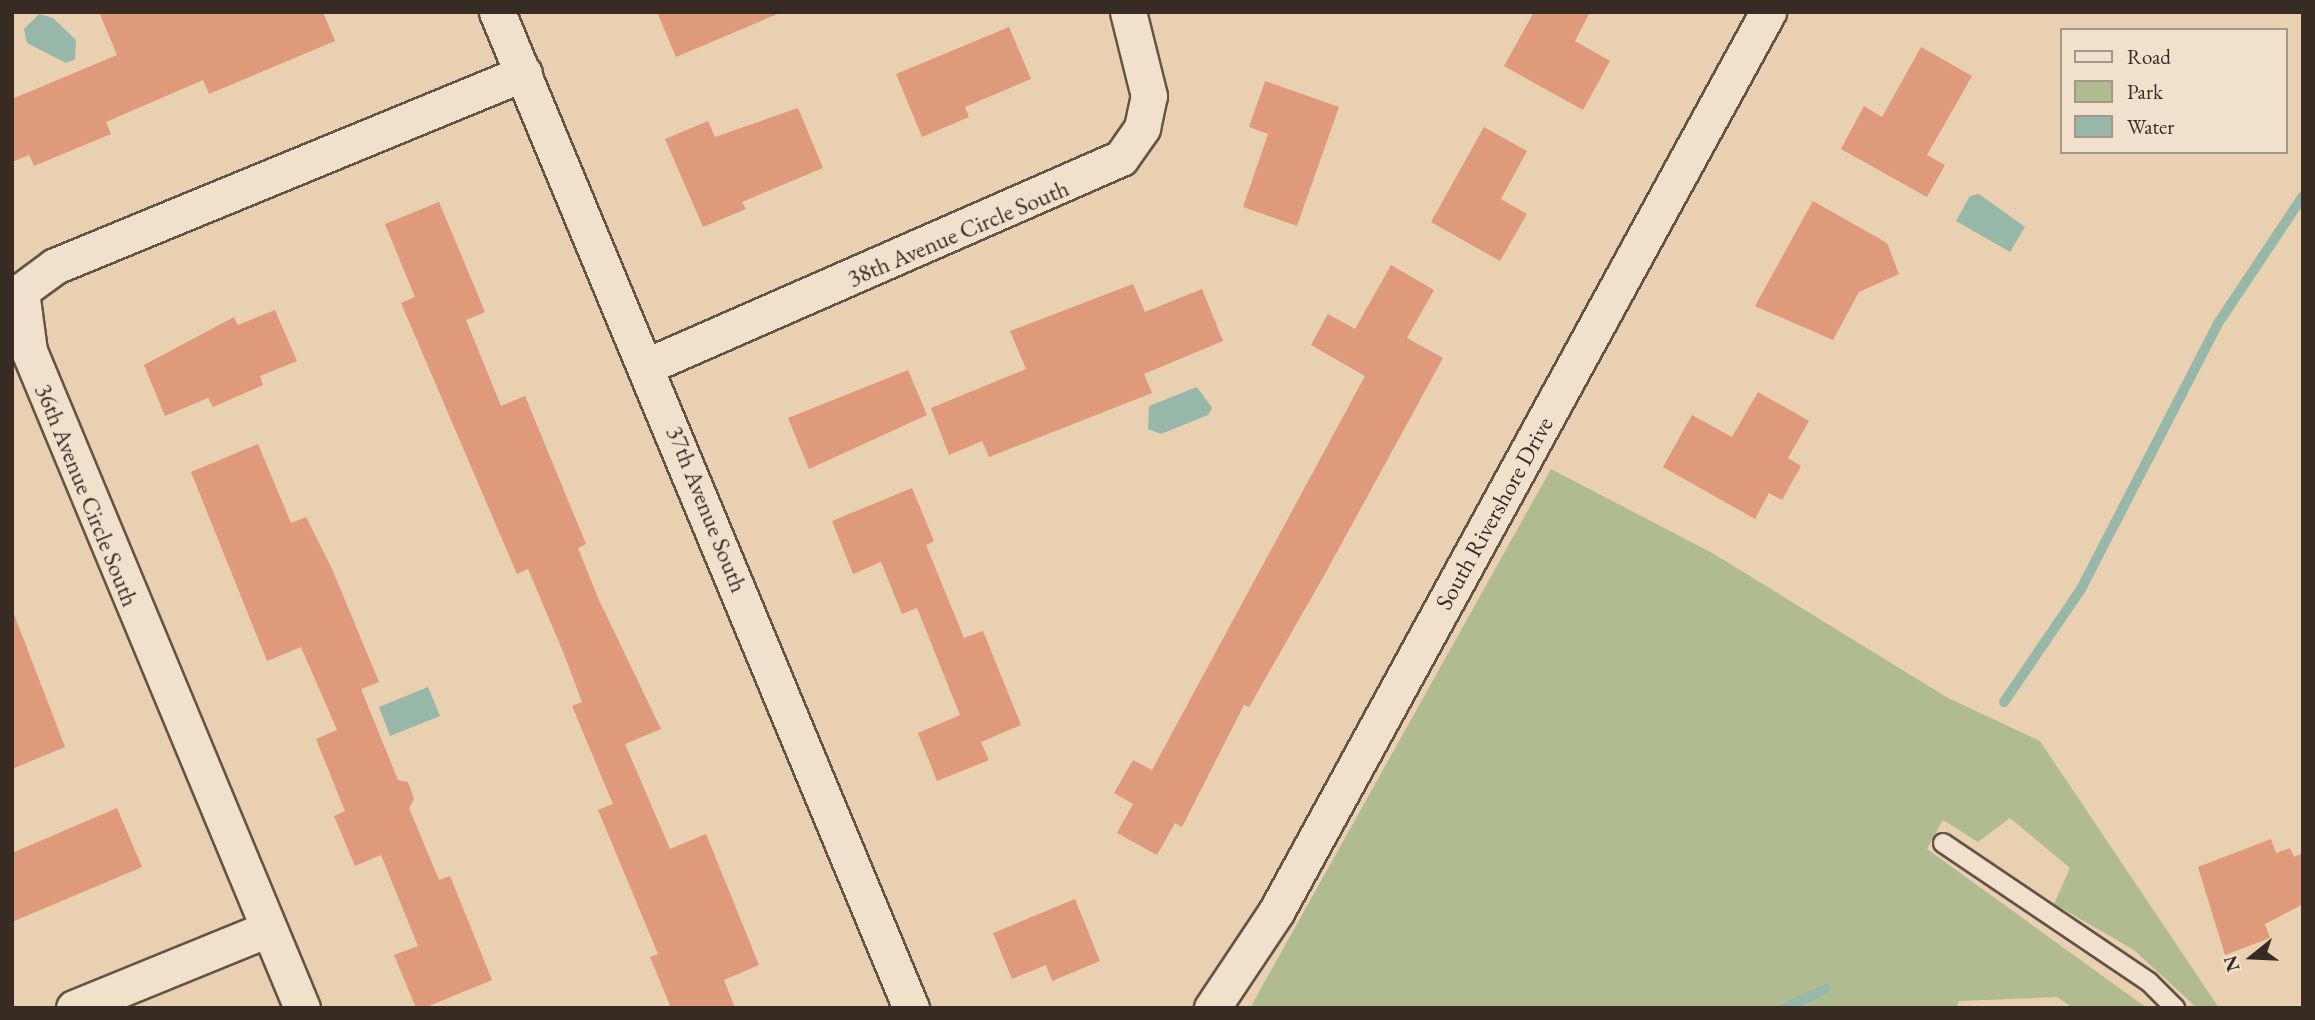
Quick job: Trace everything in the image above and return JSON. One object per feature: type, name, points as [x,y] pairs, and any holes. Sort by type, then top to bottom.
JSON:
[{"type":"street","name":"37th Avenue South","points":[[497,12],[649,365],[911,1008]]},
{"type":"street","name":"38th Avenue Circle South","points":[[649,365],[1121,158],[1142,128],[1149,96],[1128,12]]},
{"type":"street","name":"South Rivershore Drive","points":[[1212,1008],[1276,912],[1769,12]]},
{"type":"street","name":"36th Avenue Circle South","points":[[302,1008],[265,930],[29,351],[21,291],[55,266],[524,73]]},
{"type":"street","points":[[74,1008],[265,930]]},
{"type":"lane","points":[[1943,843],[2149,982],[2175,1008]]},
{"type":"green space","points":[[1551,469],[1714,554],[1948,698],[2040,741],[2219,1008],[2197,1008],[2134,950],[2054,904],[2070,868],[2010,818],[1978,842],[1943,820],[1927,849],[2147,1008],[2073,1008],[2057,997],[1959,1001],[1957,1008],[1250,1008]]},
{"type":"water","points":[[39,14],[53,18],[76,40],[75,59],[66,63],[27,43],[24,29]]},
{"type":"water","points":[[1979,194],[2025,227],[2010,252],[1956,221],[1970,196]]},
{"type":"water","points":[[1197,387],[1212,408],[1208,415],[1161,434],[1148,429],[1149,406]]},
{"type":"water","points":[[428,687],[440,716],[390,736],[379,707]]},
{"type":"building","points":[[99,12],[323,12],[335,41],[209,94],[203,80],[106,122],[111,134],[34,166],[29,155],[12,162],[12,99],[117,55]]},
{"type":"building","points":[[657,12],[782,12],[676,57]]},
{"type":"building","points":[[1534,12],[1590,12],[1575,41],[1610,61],[1583,110],[1504,66]]},
{"type":"building","points":[[1009,27],[1031,79],[965,107],[969,117],[922,137],[896,74]]},
{"type":"building","points":[[1921,47],[1972,76],[1927,155],[1945,165],[1927,197],[1841,149],[1864,106],[1882,117]]},
{"type":"building","points":[[1265,81],[1339,107],[1297,226],[1243,207],[1268,134],[1249,127]]},
{"type":"building","points":[[798,108],[823,168],[742,202],[746,209],[703,227],[665,139],[708,121],[715,137]]},
{"type":"building","points":[[1484,127],[1527,151],[1501,199],[1527,214],[1500,261],[1431,222]]},
{"type":"building","points":[[1813,201],[1887,243],[1899,274],[1859,292],[1833,340],[1755,306]]},
{"type":"building","points":[[439,202],[485,312],[466,320],[501,406],[525,396],[586,544],[578,548],[598,598],[661,729],[625,744],[670,849],[706,834],[759,965],[724,980],[735,1008],[671,1008],[650,957],[658,954],[598,810],[613,804],[572,706],[582,702],[564,654],[528,569],[517,574],[401,303],[415,297],[385,224]]},
{"type":"building","points":[[1391,265],[1434,290],[1407,338],[1443,358],[1249,707],[1244,705],[1182,827],[1175,823],[1157,855],[1117,833],[1133,804],[1114,793],[1133,760],[1152,770],[1365,376],[1311,345],[1328,314],[1355,329]]},
{"type":"building","points":[[1133,284],[1145,312],[1202,289],[1223,341],[1144,374],[1152,393],[989,457],[982,441],[949,455],[931,408],[1026,369],[1010,331]]},
{"type":"building","points":[[275,310],[297,361],[260,376],[263,385],[213,407],[208,398],[165,416],[144,365],[234,317],[238,325]]},
{"type":"building","points":[[908,370],[927,415],[809,469],[788,418]]},
{"type":"building","points":[[1758,392],[1809,421],[1788,458],[1801,466],[1782,500],[1769,493],[1755,519],[1663,467],[1692,415],[1732,437]]},
{"type":"building","points":[[258,444],[291,523],[306,517],[332,569],[379,682],[361,689],[398,780],[408,782],[414,799],[409,808],[439,880],[450,876],[492,980],[424,1008],[416,1008],[394,955],[418,946],[381,855],[355,866],[334,816],[345,811],[316,739],[337,730],[301,647],[267,661],[191,472]]},
{"type":"building","points":[[912,488],[934,541],[926,545],[964,638],[983,631],[1021,725],[981,742],[989,760],[937,781],[918,733],[960,715],[917,608],[902,614],[881,562],[853,574],[832,521]]},
{"type":"building","points":[[12,609],[65,747],[12,769]]},
{"type":"building","points":[[117,808],[142,867],[12,922],[12,853]]},
{"type":"building","points":[[2271,839],[2276,853],[2290,848],[2294,857],[2303,853],[2303,904],[2265,924],[2270,938],[2225,955],[2198,867]]},
{"type":"building","points":[[1075,899],[1100,961],[1052,981],[1046,965],[1012,979],[993,933]]},
{"type":"waterway","points":[[2004,702],[2081,589],[2219,322],[2303,196]]},
{"type":"waterway","points":[[1785,1008],[1826,989]]}]
